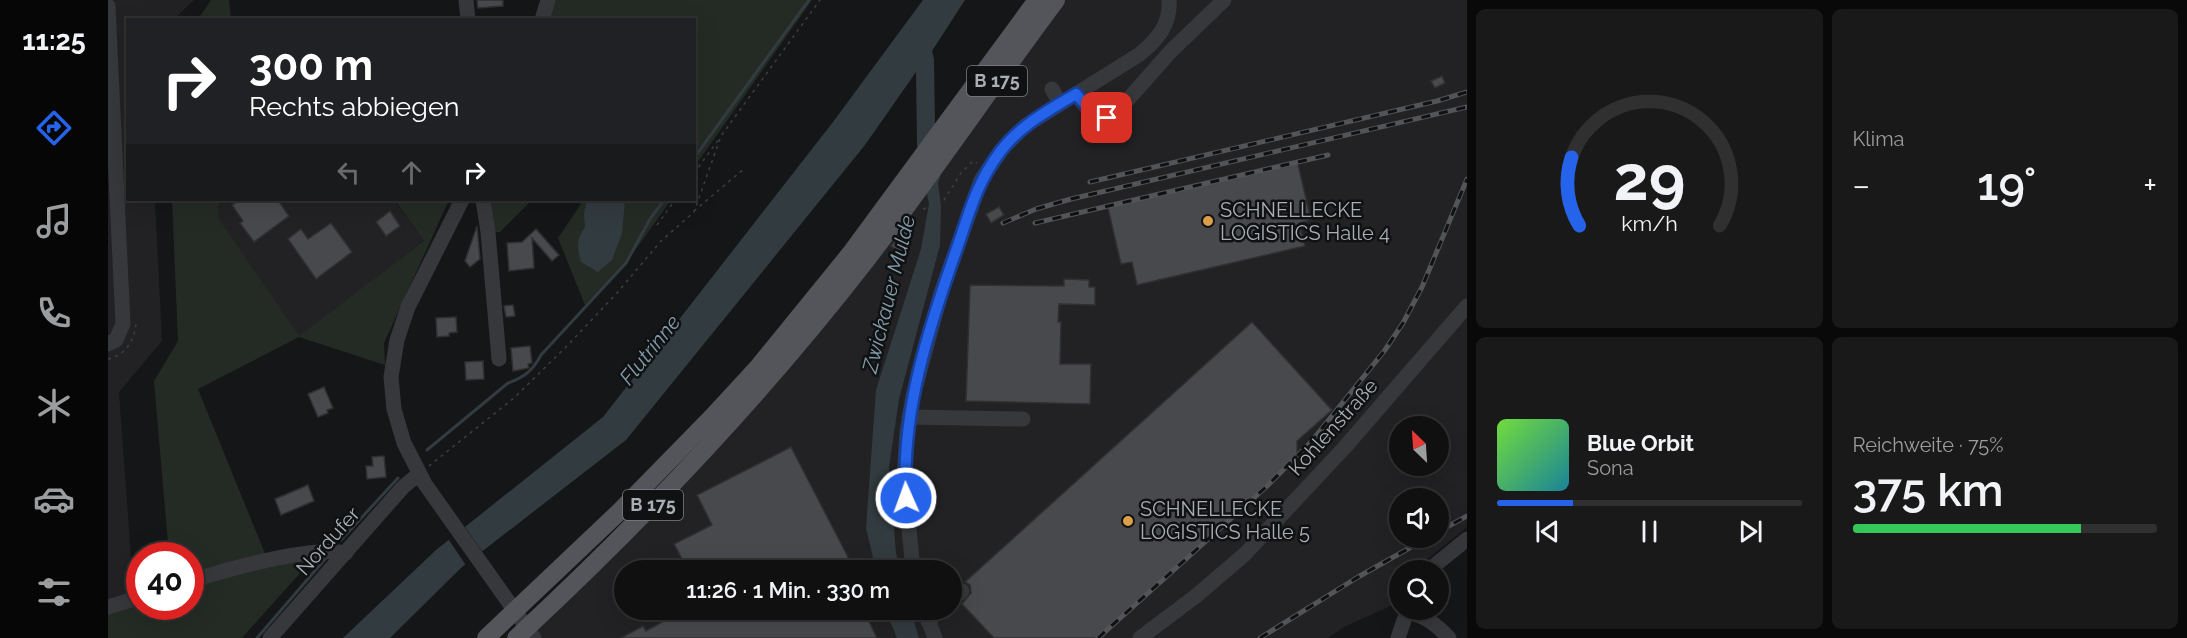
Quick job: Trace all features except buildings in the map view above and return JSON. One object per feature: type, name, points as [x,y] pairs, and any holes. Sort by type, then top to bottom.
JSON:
[{"type":"main road","name":"B 175","points":[[526,635],[686,471],[771,375],[857,271],[916,191],[943,142],[1037,0]]},
{"type":"main road","name":"B 175","points":[[486,638],[619,512],[734,395],[818,295],[911,172],[943,142],[1056,0]]},
{"type":"street","points":[[466,0],[468,18]]},
{"type":"street","points":[[543,18],[548,0]]},
{"type":"street","points":[[912,560],[904,476],[909,417],[941,293],[981,180],[1002,149],[1025,126],[1140,54],[1155,42],[1165,26],[1170,8],[1169,0]]},
{"type":"street","points":[[1076,94],[1095,116],[1107,118],[1117,112],[1171,51],[1224,0]]},
{"type":"street","points":[[108,6],[123,324],[116,340],[108,344]]},
{"type":"street","points":[[1052,89],[1060,104]]},
{"type":"street","points":[[461,201],[408,306],[397,340],[391,376],[394,409],[404,443],[422,479],[514,611],[526,635]]},
{"type":"street","points":[[483,201],[499,359]]},
{"type":"street","name":"Kohlenstraße","points":[[1140,638],[1245,555],[1345,447],[1467,306]]},
{"type":"street","points":[[909,417],[1023,419]]},
{"type":"street","name":"Nordufer","points":[[270,638],[403,487],[422,479]]},
{"type":"street","points":[[1441,560],[1467,539]]},
{"type":"street","points":[[204,577],[288,556],[334,550],[346,553]]},
{"type":"street","points":[[108,607],[126,601]]},
{"type":"street","points":[[928,620],[935,638]]},
{"type":"street","points":[[1398,638],[1404,620]]},
{"type":"street","points":[[1429,620],[1449,638]]},
{"type":"path","points":[[696,170],[820,0]]},
{"type":"path","points":[[694,212],[721,136]]},
{"type":"path","points":[[925,208],[944,200],[961,173],[973,161],[990,167]]},
{"type":"path","points":[[422,479],[514,398],[567,346],[617,293],[661,241],[745,168]]},
{"type":"path","points":[[657,225],[674,201]]},
{"type":"shaded area","points":[[108,0],[194,0],[175,18],[126,18],[126,201],[155,201],[162,341],[119,392],[130,542],[126,542],[126,601],[108,607]]},
{"type":"shaded area","points":[[211,0],[229,0],[231,18],[195,18],[201,15]]},
{"type":"shaded area","points":[[548,0],[812,0],[696,165],[696,18],[543,18]]},
{"type":"shaded area","points":[[923,0],[965,0],[932,51],[935,125],[942,171],[938,183],[941,206],[940,245],[899,399],[889,467],[898,560],[874,560],[866,528],[876,390],[921,249],[929,204],[917,145],[916,72],[865,145],[626,440],[462,567],[390,638],[343,638],[436,550],[603,417],[833,122]]},
{"type":"shaded area","points":[[1064,0],[1467,0],[1467,527],[1449,542],[1449,488],[1389,488],[1389,548],[1441,548],[1426,560],[1389,560],[1389,607],[1344,627],[1328,638],[529,638],[672,491]]},
{"type":"shaded area","points":[[172,201],[219,201],[218,217],[299,336],[424,241],[396,202],[449,201],[384,343],[385,365],[299,337],[198,389],[268,561],[319,552],[242,638],[108,638],[108,607],[126,601],[126,620],[204,620],[204,542],[168,542],[154,381],[178,341]]},
{"type":"shaded area","points":[[219,201],[399,201],[396,203],[424,241],[299,337],[218,217]]},
{"type":"shaded area","points":[[483,201],[531,201],[500,232],[488,232]]},
{"type":"shaded area","points":[[576,201],[670,201],[626,263],[585,305],[558,238],[581,204]]},
{"type":"shaded area","points":[[587,201],[625,201],[622,233],[612,260],[598,272],[581,262],[578,244],[585,227],[584,214]]},
{"type":"shaded area","points":[[890,620],[913,620],[919,638],[897,638]]},
{"type":"pier","points":[[463,524],[484,554],[467,567],[447,537]]},
{"type":"waterway","points":[[696,155],[809,0]]},
{"type":"waterway","points":[[427,450],[508,383],[532,369],[541,355],[626,263],[650,219],[663,201]]},
{"type":"waterway","points":[[341,540],[398,478]]},
{"type":"waterway","points":[[257,638],[326,558]]},
{"type":"railway","points":[[1090,182],[1467,92]]},
{"type":"railway","points":[[1003,223],[1036,209],[1071,199],[1467,107]]},
{"type":"railway","points":[[1035,223],[1328,155]]},
{"type":"railway","points":[[1098,638],[1266,487],[1311,442],[1385,350],[1403,323],[1422,287],[1467,179]]},
{"type":"railway","points":[[1449,526],[1467,516]]},
{"type":"railway","points":[[1260,638],[1409,548]]},
{"type":"place","name":"SCHNELLECKE LOGISTICS Halle 4","points":[[1208,221]]},
{"type":"place","name":"SCHNELLECKE LOGISTICS Halle 5","points":[[1128,521]]},
{"type":"route","points":[[906,498],[904,476],[907,431],[913,396],[941,293],[981,180],[1002,149],[1025,126],[1076,94],[1095,116],[1107,118]]},
{"type":"water label","name":"Zwickauer Mulde","points":[[889,294]]},
{"type":"water label","name":"Flutrinne","points":[[650,350]]}]
